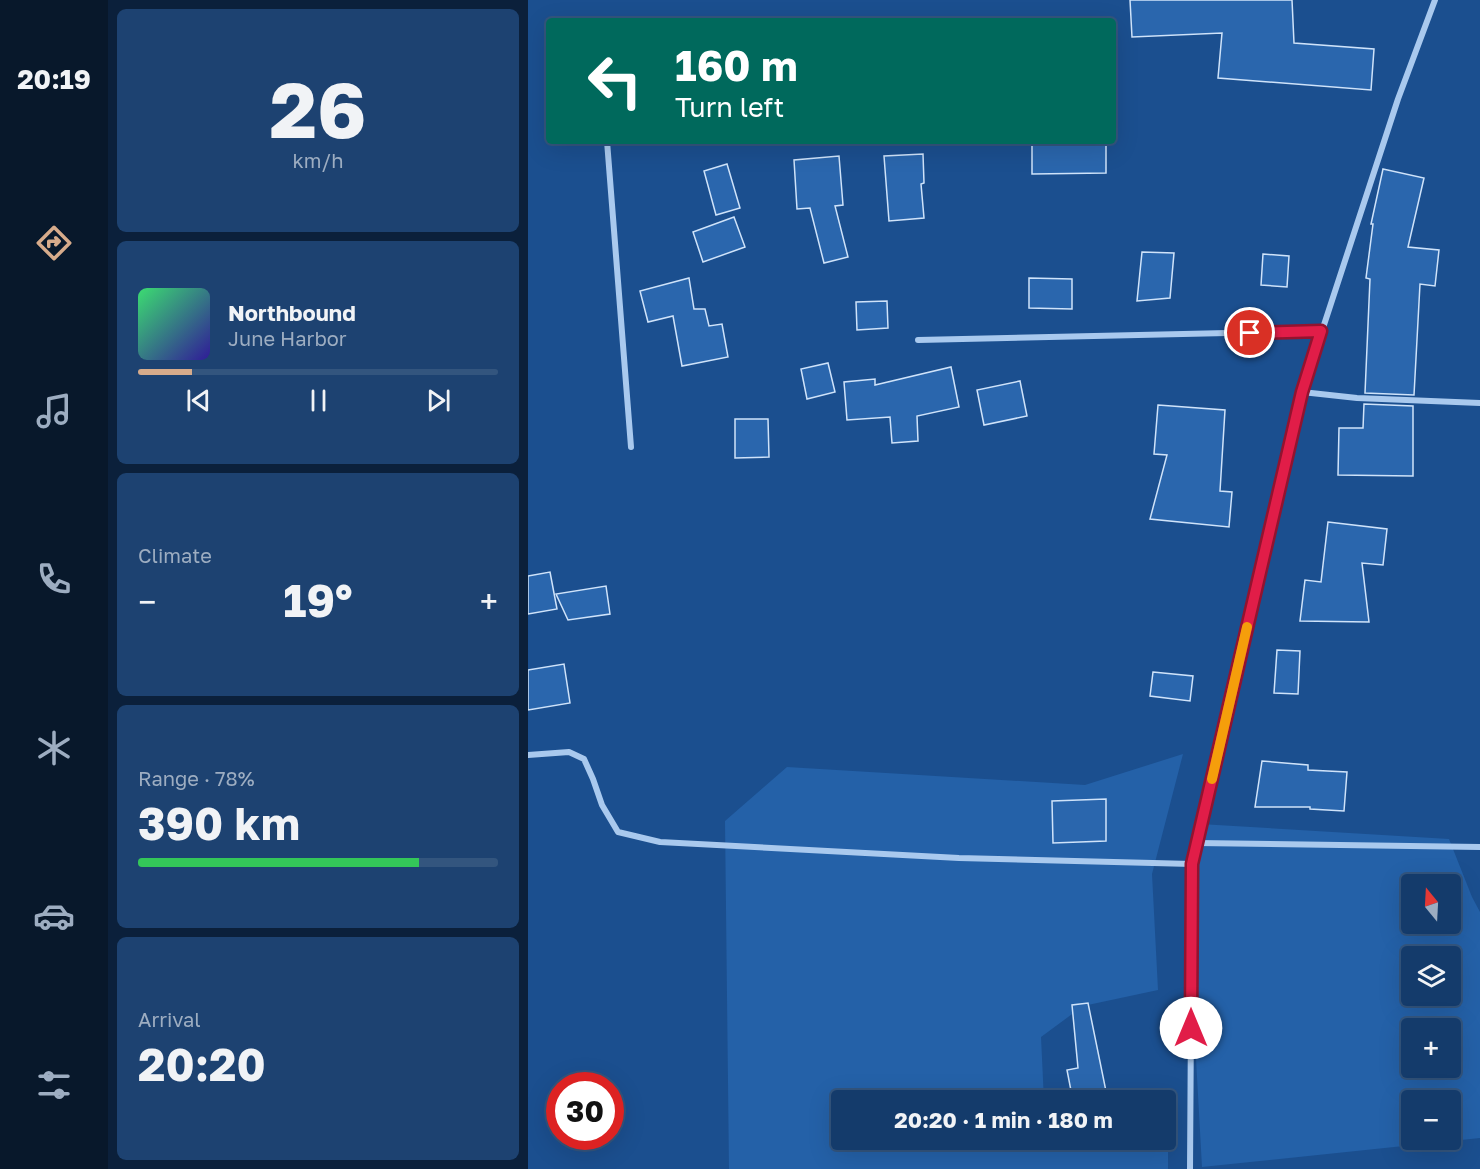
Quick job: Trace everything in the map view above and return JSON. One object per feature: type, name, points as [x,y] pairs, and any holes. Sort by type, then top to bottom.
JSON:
[{"type":"street","points":[[1190,1169],[1192,864],[1302,392],[1398,99],[1435,0]]},
{"type":"street","points":[[608,144],[631,447]]},
{"type":"street","points":[[918,340],[1321,331]]},
{"type":"street","points":[[1302,392],[1357,398],[1480,403]]},
{"type":"street","points":[[528,754],[569,752],[584,759],[602,805],[618,832],[660,842],[959,858],[1192,864]]},
{"type":"street","points":[[1197,843],[1480,847]]},
{"type":"shaded area","points":[[1183,754],[1152,874],[1158,990],[1083,1006],[1041,1037],[1043,1090],[831,1090],[831,1150],[1168,1150],[1168,1169],[729,1169],[725,821],[787,767],[1085,785]]},
{"type":"shaded area","points":[[1200,824],[1449,839],[1480,912],[1480,1138],[1461,1140],[1461,1090],[1401,1090],[1401,1146],[1202,1167],[1186,878]]},
{"type":"building","points":[[1130,0],[1292,0],[1294,43],[1374,49],[1371,90],[1218,78],[1222,33],[1132,37]]},
{"type":"building","points":[[1032,144],[1106,144],[1106,173],[1032,174]]},
{"type":"building","points":[[923,154],[924,183],[921,184],[924,218],[889,221],[884,156]]},
{"type":"building","points":[[839,156],[843,205],[835,206],[848,257],[824,263],[810,208],[797,209],[794,160]]},
{"type":"building","points":[[727,164],[740,208],[716,215],[704,171]]},
{"type":"building","points":[[1383,169],[1424,178],[1408,247],[1439,250],[1435,286],[1420,284],[1414,395],[1365,393],[1370,279],[1366,278],[1373,224],[1371,224]]},
{"type":"building","points":[[734,217],[745,247],[703,262],[693,232]]},
{"type":"building","points":[[1142,252],[1174,253],[1170,298],[1137,301]]},
{"type":"building","points":[[1263,254],[1289,256],[1287,287],[1261,285]]},
{"type":"building","points":[[689,278],[694,309],[705,309],[709,326],[722,324],[728,357],[682,366],[673,316],[648,322],[640,291]]},
{"type":"building","points":[[1029,278],[1072,279],[1072,309],[1029,308]]},
{"type":"building","points":[[887,301],[888,328],[857,330],[856,302]]},
{"type":"building","points":[[828,363],[835,392],[807,399],[801,369]]},
{"type":"building","points":[[951,367],[959,407],[917,416],[918,441],[892,443],[890,417],[847,420],[844,382],[875,379],[875,385]]},
{"type":"building","points":[[1020,381],[1027,416],[984,425],[977,390]]},
{"type":"building","points":[[1364,404],[1413,406],[1413,476],[1338,475],[1339,428],[1363,428]]},
{"type":"building","points":[[1158,405],[1225,410],[1220,491],[1232,492],[1229,527],[1150,519],[1167,455],[1154,454]]},
{"type":"building","points":[[735,419],[768,419],[769,457],[735,458]]},
{"type":"building","points":[[1328,522],[1387,529],[1383,565],[1362,563],[1369,622],[1300,621],[1305,580],[1321,582]]},
{"type":"building","points":[[550,572],[557,609],[528,614],[528,576]]},
{"type":"building","points":[[606,586],[610,614],[568,620],[556,594]]},
{"type":"building","points":[[1277,650],[1300,651],[1298,694],[1274,693]]},
{"type":"building","points":[[564,664],[570,703],[528,710],[528,670]]},
{"type":"building","points":[[1153,672],[1193,676],[1190,701],[1150,696]]},
{"type":"building","points":[[1262,761],[1308,765],[1308,770],[1347,772],[1344,811],[1310,809],[1310,807],[1255,807]]},
{"type":"building","points":[[1106,799],[1106,841],[1053,843],[1052,801]]},
{"type":"building","points":[[1088,1003],[1106,1090],[1071,1090],[1067,1070],[1078,1068],[1072,1005]]},
{"type":"slow traffic","points":[[1212,779],[1247,627]]},
{"type":"route","points":[[1191,1028],[1192,864],[1302,392],[1321,331],[1250,333]]}]
